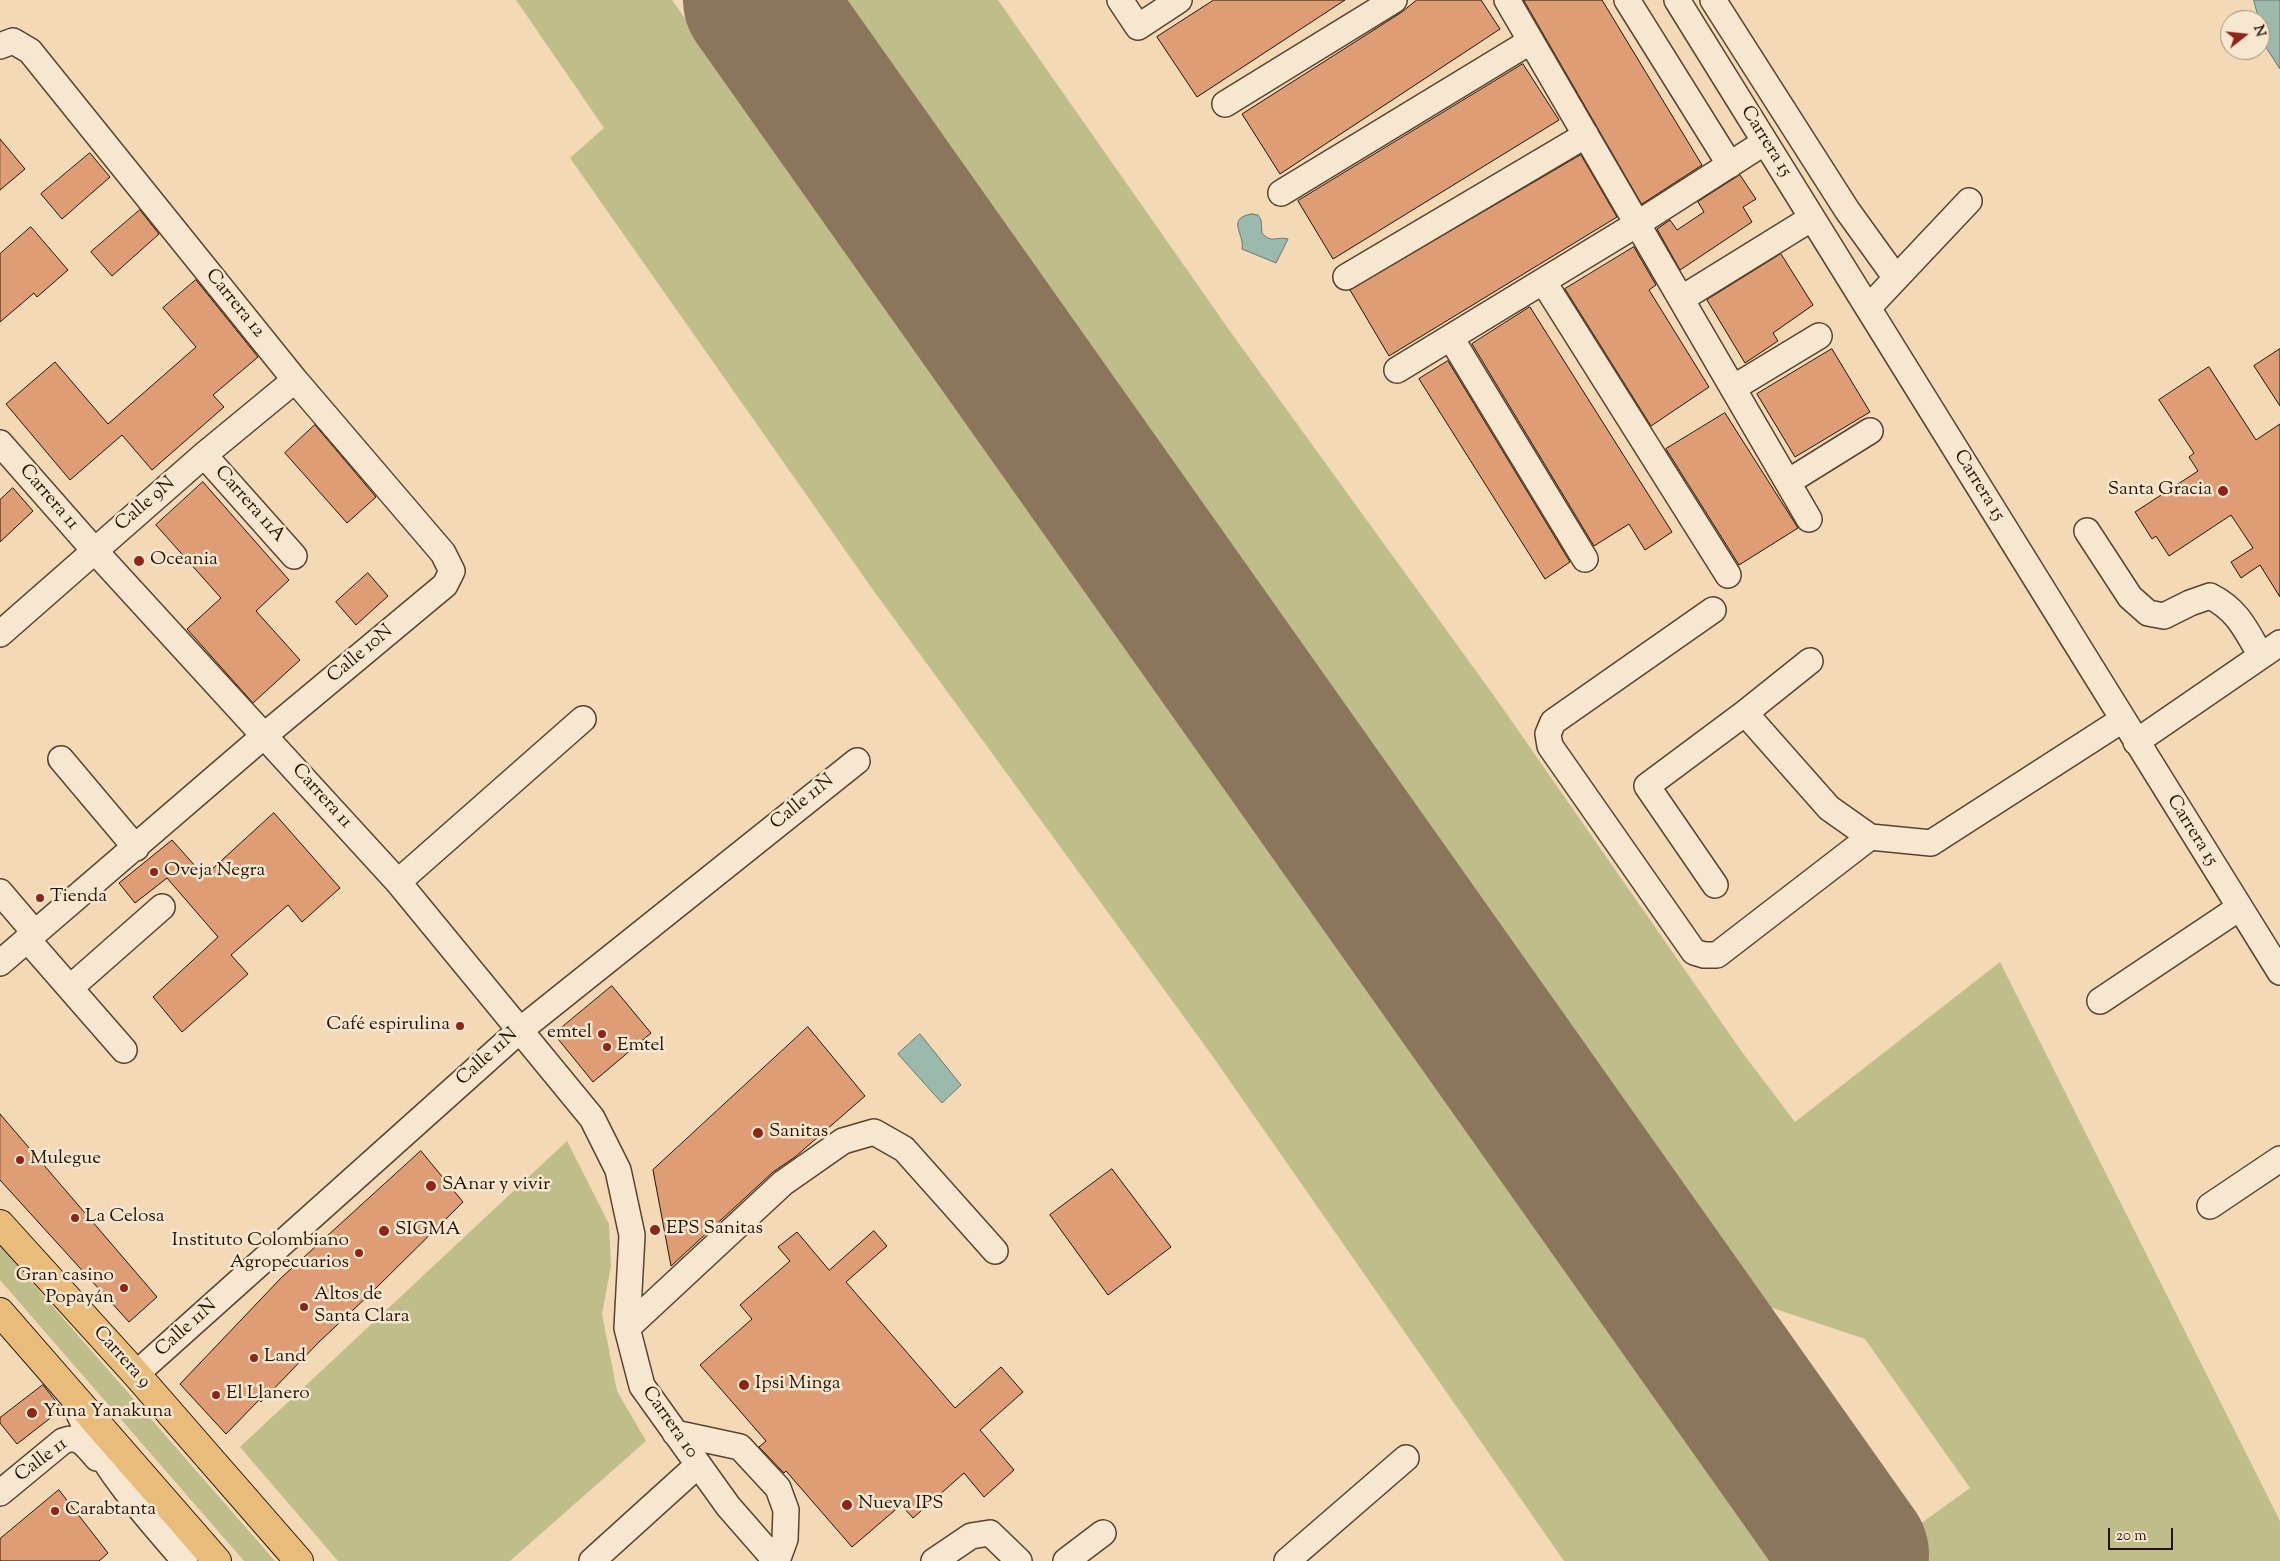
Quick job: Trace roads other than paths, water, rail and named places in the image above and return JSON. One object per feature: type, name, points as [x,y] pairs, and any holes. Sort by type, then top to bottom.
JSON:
[{"type":"main road","name":"Carrera 9","points":[[0,1224],[136,1374],[299,1561]]},
{"type":"main road","points":[[0,1312],[217,1561]]},
{"type":"street","points":[[1120,0],[1138,27],[1179,0]]},
{"type":"street","points":[[1225,104],[1394,0]]},
{"type":"street","points":[[1507,0],[1809,519]]},
{"type":"street","points":[[1626,0],[1730,165]]},
{"type":"street","name":"Carrera 15","points":[[1677,0],[2280,972]]},
{"type":"street","points":[[1713,0],[1847,210],[1896,278]]},
{"type":"street","points":[[1282,193],[1531,41]]},
{"type":"street","name":"Carrera 12","points":[[7,43],[30,51],[295,380],[443,553],[452,571]]},
{"type":"street","points":[[1346,277],[1586,135]]},
{"type":"street","points":[[1397,370],[1637,224],[1765,142]]},
{"type":"street","points":[[1868,308],[1969,201]]},
{"type":"street","points":[[1681,299],[1812,218]]},
{"type":"street","points":[[1543,281],[1728,575]]},
{"type":"street","points":[[1733,388],[1819,336]]},
{"type":"street","points":[[1451,338],[1585,559]]},
{"type":"street","name":"Calle 9N","points":[[0,634],[204,455],[295,380]]},
{"type":"street","points":[[1788,482],[1870,431]]},
{"type":"street","name":"Carrera 11","points":[[0,443],[94,550],[398,882],[592,1118],[618,1170]]},
{"type":"street","name":"Carrera 11A","points":[[204,455],[294,556]]},
{"type":"street","points":[[2087,531],[2130,598],[2148,613],[2164,616],[2190,603],[2210,596],[2225,604],[2271,650],[2136,742]]},
{"type":"street","name":"Calle 10N","points":[[0,963],[136,848],[265,735],[445,585],[452,571]]},
{"type":"street","points":[[1713,610],[1553,722],[1548,734],[1550,746],[1694,952],[1704,955],[1717,955],[1870,837]]},
{"type":"street","points":[[1715,885],[1647,786],[1745,713],[1810,661]]},
{"type":"street","points":[[1745,713],[1829,808],[1870,837],[1931,843],[2122,720]]},
{"type":"street","points":[[398,882],[583,719]]},
{"type":"street","points":[[61,759],[136,848]]},
{"type":"street","name":"Calle 11N","points":[[136,1374],[519,1031],[857,761]]},
{"type":"street","points":[[0,892],[70,988],[124,1050]]},
{"type":"street","points":[[70,988],[162,907]]},
{"type":"street","points":[[2100,1001],[2239,908]]},
{"type":"street","points":[[627,1328],[782,1183],[843,1141],[874,1132],[904,1149],[995,1251]]},
{"type":"street","points":[[2210,1206],[2280,1159]]},
{"type":"street","name":"Carrera 10","points":[[618,1170],[632,1235],[627,1328],[642,1386],[728,1506],[777,1561]]},
{"type":"street","name":"Calle 11","points":[[70,1392],[85,1428],[104,1461],[128,1492]]},
{"type":"street","points":[[675,1433],[740,1446],[778,1488],[786,1510],[785,1539],[777,1561]]},
{"type":"street","name":"Calle 11","points":[[0,1493],[63,1441],[72,1437],[80,1440],[128,1492]]},
{"type":"street","points":[[1287,1561],[1406,1458]]},
{"type":"street","points":[[592,1561],[698,1465]]},
{"type":"street","points":[[128,1492],[173,1557]]},
{"type":"street","points":[[934,1561],[971,1536],[990,1533],[1019,1561]]},
{"type":"street","points":[[1066,1561],[1103,1533]]},
{"type":"place","name":"Santa Gracia","points":[[2223,491]]},
{"type":"place","name":"Oceania","points":[[139,561]]},
{"type":"place","name":"Oveja Negra","points":[[154,872]]},
{"type":"place","name":"Tienda","points":[[40,898]]},
{"type":"place","name":"Café espirulina","points":[[460,1026]]},
{"type":"place","name":"emtel","points":[[602,1034]]},
{"type":"place","name":"Emtel","points":[[607,1047]]},
{"type":"place","name":"Sanitas","points":[[758,1133]]},
{"type":"place","name":"Mulegue","points":[[20,1160]]},
{"type":"place","name":"SAnar y vivir","points":[[431,1186]]},
{"type":"place","name":"La Celosa","points":[[75,1218]]},
{"type":"place","name":"EPS Sanitas","points":[[655,1230]]},
{"type":"place","name":"SIGMA","points":[[384,1231]]},
{"type":"place","name":"Instituto Colombiano Agropecuarios","points":[[359,1253]]},
{"type":"place","name":"Gran casino Popayán","points":[[124,1288]]},
{"type":"place","name":"Altos de Santa Clara","points":[[304,1307]]},
{"type":"place","name":"Land","points":[[254,1358]]},
{"type":"place","name":"Ipsi Minga","points":[[744,1385]]},
{"type":"place","name":"El Llanero","points":[[216,1395]]},
{"type":"place","name":"Yuna Yanakuna","points":[[32,1413]]},
{"type":"place","name":"Nueva IPS","points":[[847,1505]]},
{"type":"place","name":"Carabtanta","points":[[55,1511]]}]
